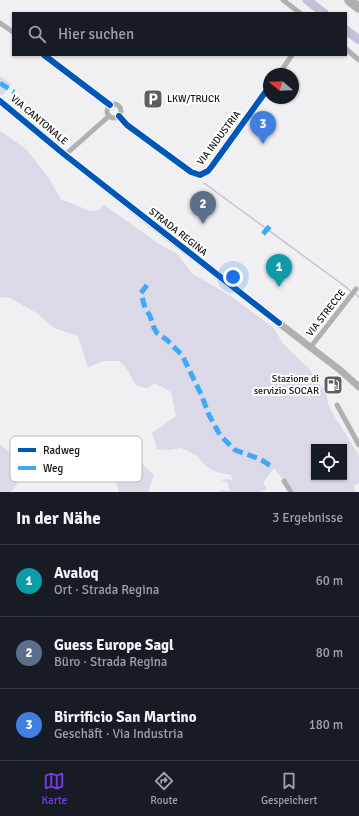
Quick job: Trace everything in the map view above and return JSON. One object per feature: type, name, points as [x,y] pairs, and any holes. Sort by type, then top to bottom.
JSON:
[{"type":"highway","points":[[348,0],[359,8]]},
{"type":"main road","name":"VIA CANTONALE","points":[[0,101],[65,155]]},
{"type":"main road","name":"STRADA REGINA","points":[[65,155],[340,370],[359,387]]},
{"type":"main road","points":[[340,370],[359,381]]},
{"type":"street","points":[[283,0],[299,12]]},
{"type":"street","points":[[0,23],[12,31]]},
{"type":"street","points":[[347,50],[359,60]]},
{"type":"street","points":[[45,56],[110,105],[115,104],[122,110],[120,116],[115,118],[109,116]]},
{"type":"street","points":[[282,68],[291,56]]},
{"type":"street","name":"VIA INDUSTRIA","points":[[120,116],[127,125],[191,172],[200,175],[210,169],[263,95]]},
{"type":"street","points":[[109,116],[107,109],[110,105]]},
{"type":"street","points":[[65,155],[109,116]]},
{"type":"street","name":"VIA STRECCE","points":[[310,348],[356,289]]},
{"type":"street","points":[[337,405],[359,445]]},
{"type":"street","points":[[284,480],[292,492]]},
{"type":"shaded area","points":[[0,76],[11,84],[2,96],[0,94]]},
{"type":"shaded area","points":[[0,131],[26,149],[48,177],[61,199],[90,211],[98,210],[104,205],[159,244],[177,254],[193,274],[229,295],[274,328],[282,342],[309,368],[319,384],[326,391],[328,403],[332,412],[359,456],[359,483],[354,486],[355,492],[293,492],[274,468],[263,483],[267,489],[260,492],[220,492],[219,490],[229,491],[228,483],[221,480],[228,479],[233,481],[231,475],[208,468],[199,457],[181,448],[168,450],[157,449],[152,433],[176,416],[171,392],[154,383],[149,388],[137,386],[126,368],[119,361],[103,361],[88,368],[78,336],[54,328],[38,314],[10,298],[0,297]]},
{"type":"shaded area","points":[[0,445],[10,452],[10,482],[18,482],[11,492],[0,492]]},
{"type":"shaded area","points":[[142,463],[154,475],[148,492],[119,492],[116,482],[142,482]]},
{"type":"waterway","points":[[307,0],[323,12]]},
{"type":"waterway","points":[[347,31],[359,40]]},
{"type":"waterway","points":[[204,183],[352,292]]},
{"type":"waterway","points":[[355,294],[359,297]]},
{"type":"marked path","points":[[0,83],[14,92]]},
{"type":"marked path","points":[[263,234],[271,225]]},
{"type":"marked path","points":[[147,285],[141,293],[145,308],[150,316],[154,328],[157,333],[167,340],[182,355],[201,394],[209,415],[220,435],[235,450],[260,459],[274,468]]},
{"type":"cycle path","points":[[45,56],[110,105]]},
{"type":"cycle path","points":[[119,116],[127,125],[191,172],[200,175],[208,171],[212,166],[263,95]]},
{"type":"cycle path","points":[[0,101],[65,155],[279,323]]},
{"type":"place","name":"LKW/TRUCK","points":[[153,99]]},
{"type":"place","name":"Birrificio San Martino","points":[[263,144]]},
{"type":"place","name":"Guess Europe Sagl","points":[[203,224]]},
{"type":"place","name":"Avaloq","points":[[279,287]]},
{"type":"place","name":"Stazione di servizio SOCAR","points":[[333,385]]}]
